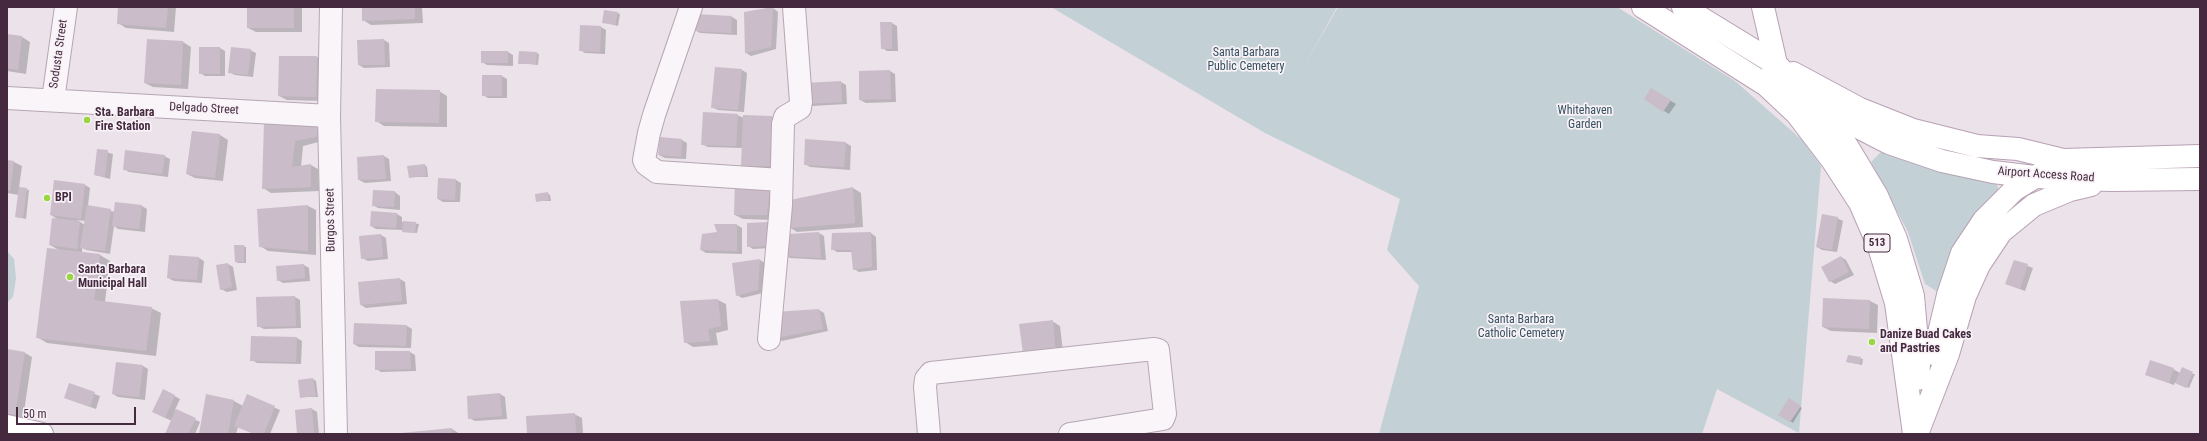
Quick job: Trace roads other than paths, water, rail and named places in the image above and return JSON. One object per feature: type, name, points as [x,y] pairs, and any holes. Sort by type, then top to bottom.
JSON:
[{"type":"main road","name":"513","points":[[1643,7],[1766,85],[1797,114],[1832,160],[1860,203],[1879,247],[1896,303],[1916,434]]},
{"type":"main road","name":"513","points":[[1683,7],[1776,64],[1814,104],[1847,146],[1877,196],[1896,239],[1913,296],[1919,364],[1916,434]]},
{"type":"main road","points":[[1763,7],[1776,64],[1766,85]]},
{"type":"main road","name":"Airport Access Road","points":[[1776,64],[1860,109],[1914,130],[1977,146],[2018,149],[2063,160],[2200,156]]},
{"type":"main road","name":"Airport Access Road","points":[[1766,85],[1814,104],[1889,143],[1942,161],[1993,172],[2035,177],[2111,180],[2200,179]]},
{"type":"main road","points":[[1916,434],[1945,309],[1962,253],[1984,220],[2014,190],[2063,160]]},
{"type":"main road","points":[[1916,434],[1948,354],[1966,296],[1979,265],[2001,232],[2034,205],[2070,190],[2111,180]]},
{"type":"main road","points":[[7,426],[42,434]]},
{"type":"street","name":"Sodusta Street","points":[[52,100],[66,7]]},
{"type":"street","name":"Burgos Street","points":[[331,7],[329,116],[336,434]]},
{"type":"street","points":[[690,7],[654,115],[644,160],[646,164],[657,172],[782,180]]},
{"type":"street","points":[[769,340],[782,180],[784,120],[800,108],[802,102],[794,7]]},
{"type":"street","name":"Delgado Street","points":[[7,98],[329,116]]},
{"type":"street","points":[[930,434],[925,387],[926,379],[931,373],[1154,349],[1158,350],[1164,414],[1163,419],[1157,422],[1070,434]]},
{"type":"place","name":"Sta. Barbara Fire Station","points":[[87,120]]},
{"type":"place","name":"BPI","points":[[47,198]]},
{"type":"place","name":"Santa Barbara Municipal Hall","points":[[70,277]]},
{"type":"place","name":"Danize Buad Cakes and Pastries","points":[[1872,342]]},
{"type":"park label","name":"Santa Barbara Public Cemetery","points":[[1246,60]]},
{"type":"park label","name":"Whitehaven Garden","points":[[1585,118]]},
{"type":"park label","name":"Santa Barbara Catholic Cemetery","points":[[1521,327]]}]
